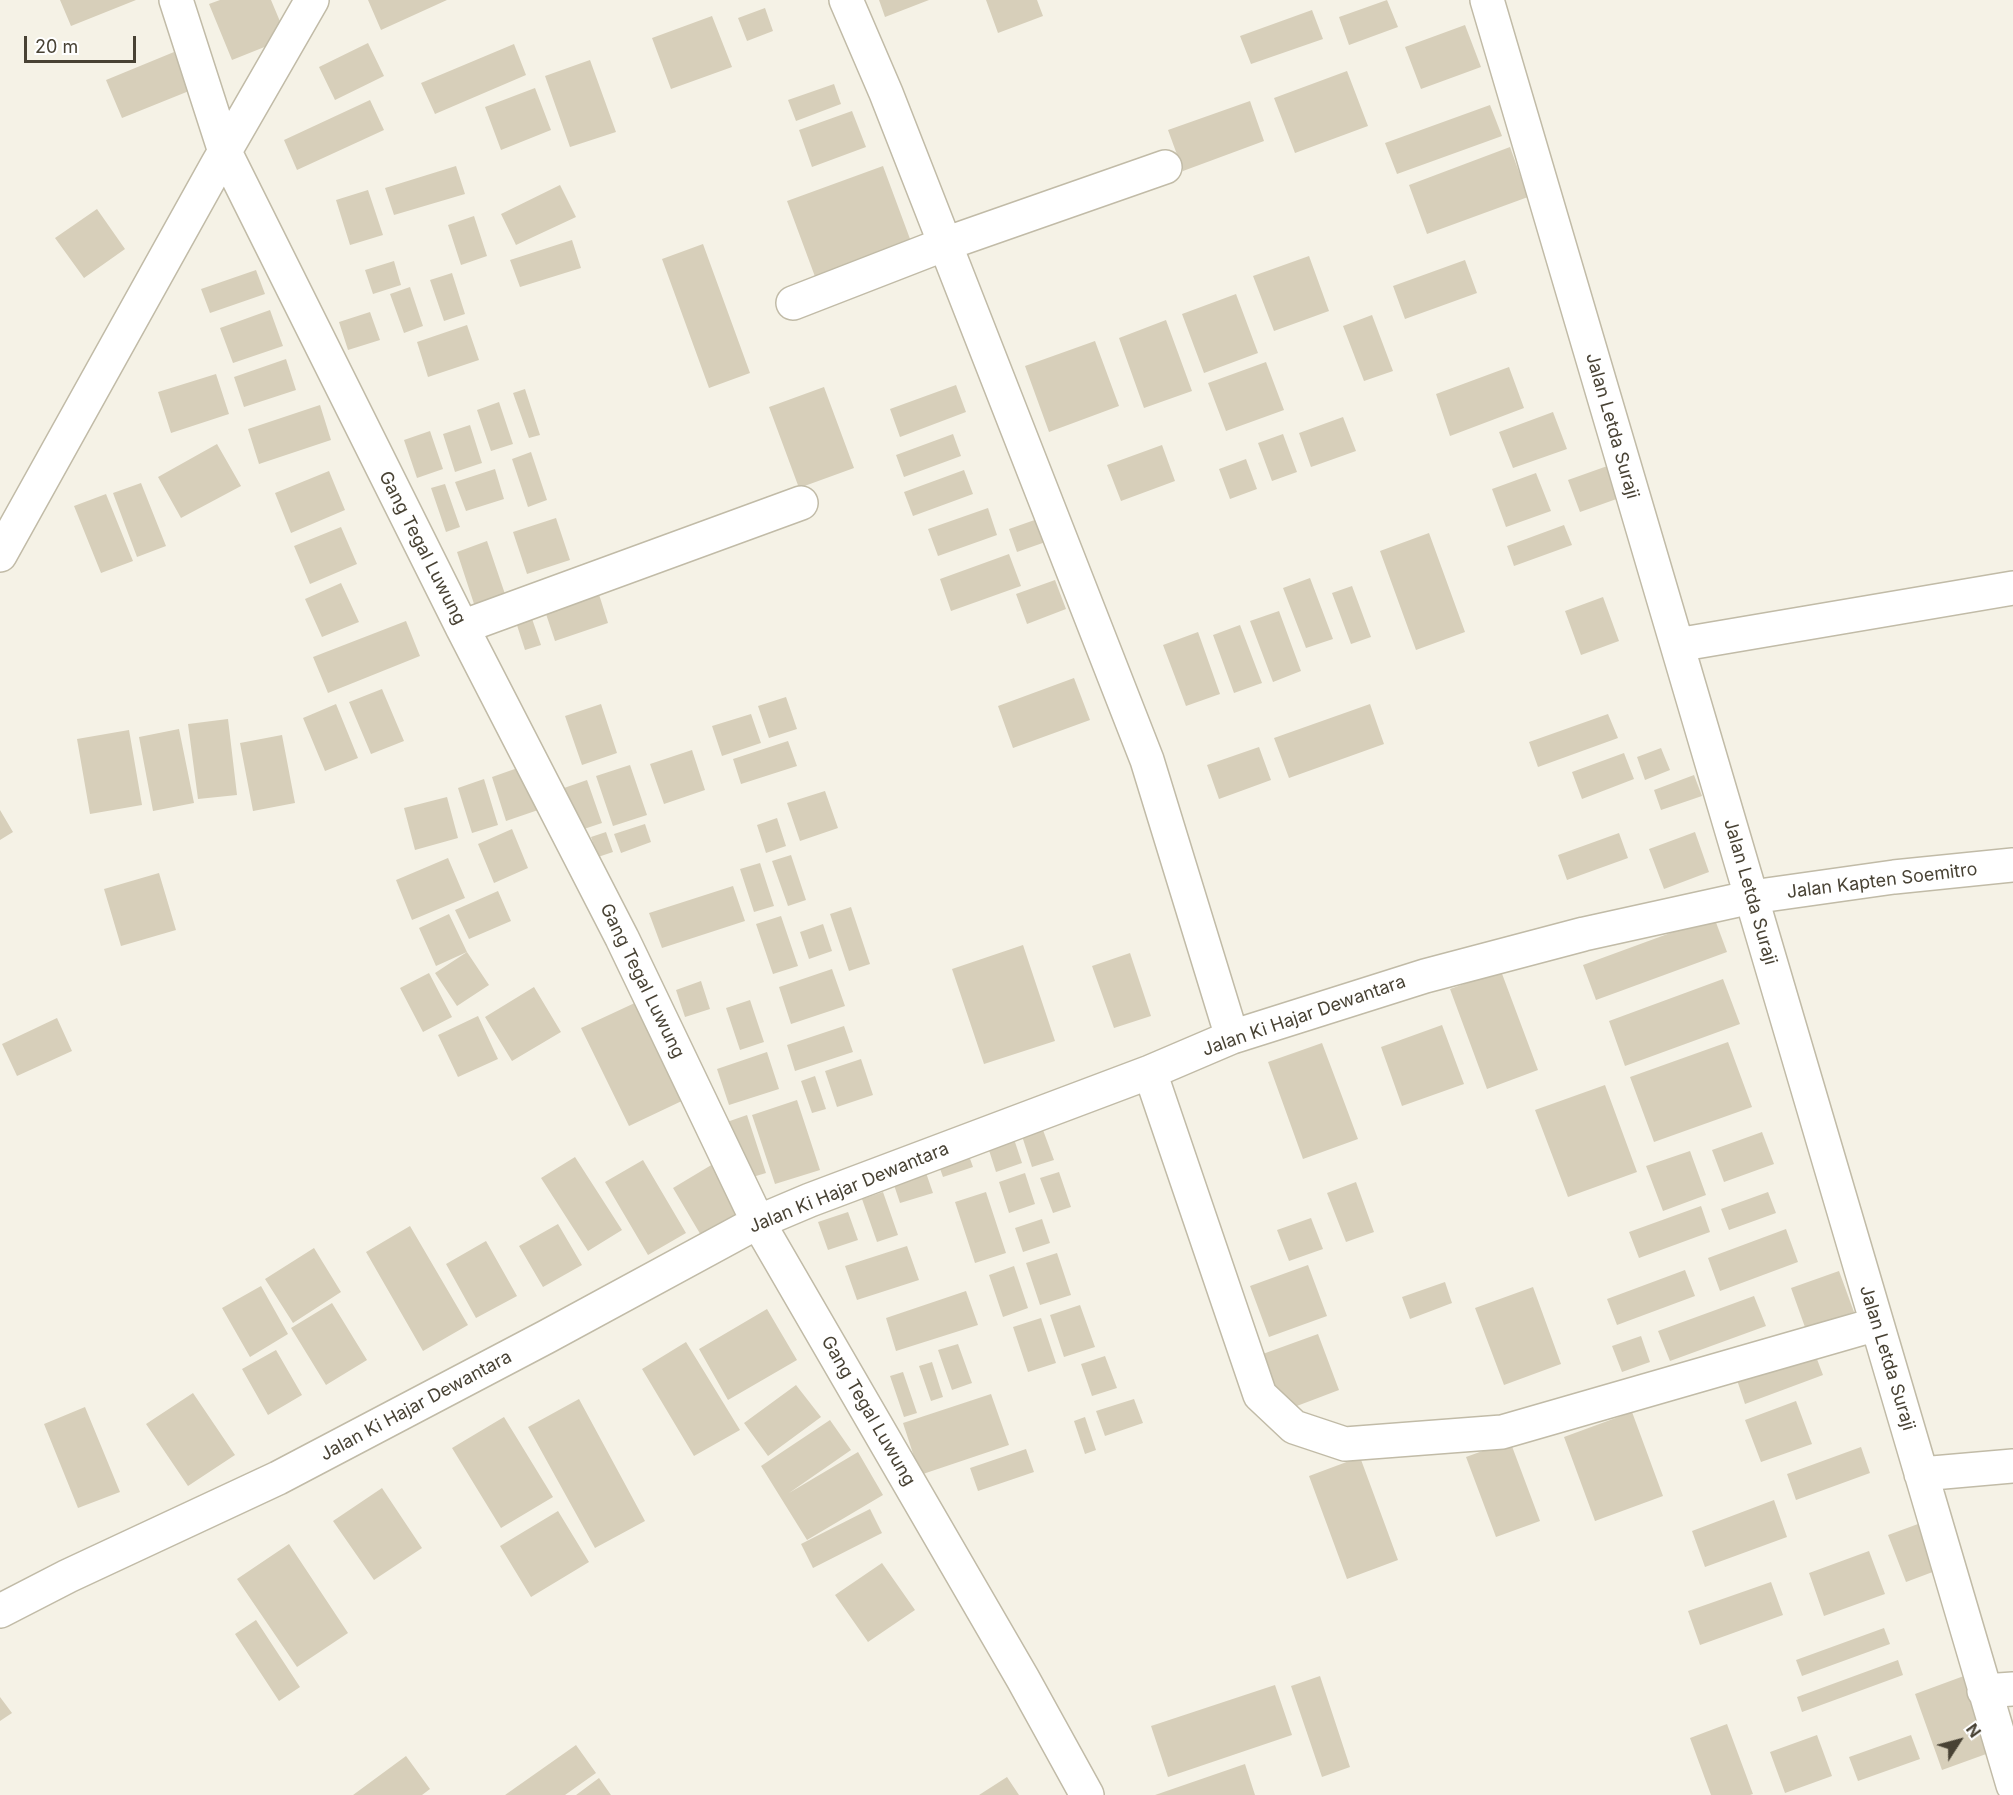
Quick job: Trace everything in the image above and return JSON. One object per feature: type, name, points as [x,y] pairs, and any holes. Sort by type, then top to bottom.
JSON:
[{"type":"street","name":"Gang Tegal Luwung","points":[[176,0],[225,152],[462,627],[622,938],[758,1222],[1023,1679],[1086,1795]]},
{"type":"street","points":[[0,555],[312,0]]},
{"type":"street","points":[[846,0],[886,93],[1147,760],[1232,1037]]},
{"type":"street","name":"Jalan Letda Suraji","points":[[1487,0],[1921,1474],[1999,1690],[2013,1785]]},
{"type":"street","points":[[794,303],[945,243],[1165,167]]},
{"type":"street","points":[[462,627],[801,503]]},
{"type":"street","points":[[1677,645],[2013,588]]},
{"type":"street","name":"Jalan Kapten Soemitro","points":[[1752,897],[1894,877],[2013,865]]},
{"type":"street","name":"Jalan Ki Hajar Dewantara","points":[[4,1600],[68,1576],[278,1479],[758,1222],[821,1196],[1150,1072],[1232,1037],[1425,976],[1584,934],[1752,897]]},
{"type":"street","points":[[1150,1072],[1260,1395],[1294,1427],[1345,1444],[1502,1432],[1877,1324]]},
{"type":"street","points":[[1921,1474],[2013,1466]]},
{"type":"building","points":[[60,0],[136,0],[71,26]]},
{"type":"building","points":[[220,0],[271,0],[287,38],[232,60],[209,4]]},
{"type":"building","points":[[368,0],[447,0],[381,30]]},
{"type":"building","points":[[879,0],[929,0],[885,17]]},
{"type":"building","points":[[986,0],[1037,0],[1043,16],[998,33]]},
{"type":"building","points":[[1387,0],[1398,27],[1349,45],[1339,17]]},
{"type":"building","points":[[765,8],[773,31],[747,41],[738,18]]},
{"type":"building","points":[[1312,10],[1323,39],[1251,64],[1240,36]]},
{"type":"building","points":[[712,16],[732,67],[671,89],[652,38]]},
{"type":"building","points":[[1465,25],[1481,67],[1421,89],[1405,47]]},
{"type":"building","points":[[368,43],[384,76],[335,100],[319,67]]},
{"type":"building","points":[[514,44],[526,75],[435,114],[421,83]]},
{"type":"building","points":[[174,52],[189,91],[122,118],[106,80]]},
{"type":"building","points":[[590,60],[616,132],[570,147],[545,76]]},
{"type":"building","points":[[1347,71],[1368,126],[1295,153],[1274,98]]},
{"type":"building","points":[[834,84],[841,104],[796,121],[788,100]]},
{"type":"building","points":[[535,88],[551,130],[501,150],[485,107]]},
{"type":"building","points":[[370,100],[384,130],[297,170],[284,140]]},
{"type":"building","points":[[1250,101],[1264,141],[1183,171],[1168,130]]},
{"type":"building","points":[[1490,105],[1502,136],[1397,174],[1385,143]]},
{"type":"building","points":[[852,111],[866,147],[812,167],[799,130]]},
{"type":"building","points":[[1510,147],[1528,197],[1427,234],[1409,185]]},
{"type":"building","points":[[456,166],[465,194],[394,215],[385,188]]},
{"type":"building","points":[[883,166],[913,247],[817,282],[787,201]]},
{"type":"building","points":[[560,185],[576,217],[516,245],[501,214]]},
{"type":"building","points":[[368,190],[383,235],[350,245],[336,200]]},
{"type":"building","points":[[97,209],[125,249],[84,278],[55,238]]},
{"type":"building","points":[[474,216],[487,256],[461,265],[448,225]]},
{"type":"building","points":[[572,240],[581,268],[520,287],[510,260]]},
{"type":"building","points":[[703,244],[750,373],[709,388],[662,259]]},
{"type":"building","points":[[1309,256],[1329,311],[1274,331],[1253,276]]},
{"type":"building","points":[[1465,260],[1477,293],[1405,319],[1393,286]]},
{"type":"building","points":[[394,261],[401,285],[373,294],[365,270]]},
{"type":"building","points":[[256,270],[265,294],[210,313],[201,289]]},
{"type":"building","points":[[452,273],[465,314],[444,321],[430,280]]},
{"type":"building","points":[[410,287],[423,326],[404,333],[390,294]]},
{"type":"building","points":[[1236,294],[1258,353],[1204,373],[1182,314]]},
{"type":"building","points":[[270,310],[283,346],[233,363],[220,328]]},
{"type":"building","points":[[370,312],[380,340],[348,350],[339,322]]},
{"type":"building","points":[[1372,315],[1393,371],[1364,381],[1343,326]]},
{"type":"building","points":[[1166,320],[1192,391],[1144,408],[1119,338]]},
{"type":"building","points":[[467,325],[479,360],[428,377],[417,342]]},
{"type":"building","points":[[1095,341],[1119,406],[1049,432],[1025,366]]},
{"type":"building","points":[[286,359],[296,390],[244,407],[234,377]]},
{"type":"building","points":[[1266,362],[1284,410],[1226,431],[1208,383]]},
{"type":"building","points":[[1509,367],[1524,408],[1450,436],[1436,394]]},
{"type":"building","points":[[216,374],[229,414],[171,433],[158,392]]},
{"type":"building","points":[[956,385],[966,412],[900,437],[890,409]]},
{"type":"building","points":[[824,387],[854,468],[799,488],[769,407]]},
{"type":"building","points":[[525,389],[540,435],[529,438],[513,393]]},
{"type":"building","points":[[499,402],[513,444],[491,451],[477,410]]},
{"type":"building","points":[[320,405],[331,440],[259,464],[248,429]]},
{"type":"building","points":[[1553,412],[1567,449],[1513,468],[1499,432]]},
{"type":"building","points":[[1343,417],[1356,451],[1311,467],[1299,433]]},
{"type":"building","points":[[470,425],[482,463],[455,472],[443,434]]},
{"type":"building","points":[[430,431],[443,469],[417,478],[404,440]]},
{"type":"building","points":[[953,434],[961,456],[904,477],[896,455]]},
{"type":"building","points":[[1283,434],[1297,472],[1272,481],[1258,443]]},
{"type":"building","points":[[217,444],[241,486],[181,518],[158,477]]},
{"type":"building","points":[[1162,445],[1175,481],[1121,501],[1107,465]]},
{"type":"building","points":[[531,452],[547,500],[528,507],[512,459]]},
{"type":"building","points":[[1246,459],[1257,489],[1230,499],[1219,469]]},
{"type":"building","points":[[1613,464],[1625,496],[1580,512],[1568,480]]},
{"type":"building","points":[[495,469],[504,499],[466,511],[455,482]]},
{"type":"building","points":[[964,470],[973,494],[913,516],[904,492]]},
{"type":"building","points":[[329,471],[345,510],[291,533],[275,493]]},
{"type":"building","points":[[1536,473],[1551,511],[1506,527],[1492,489]]},
{"type":"building","points":[[141,483],[166,546],[137,557],[113,493]]},
{"type":"building","points":[[445,484],[460,527],[446,532],[431,488]]},
{"type":"building","points":[[106,494],[133,561],[101,573],[74,506]]},
{"type":"building","points":[[988,508],[997,535],[938,556],[928,529]]},
{"type":"building","points":[[1046,516],[1054,539],[1017,552],[1009,529]]},
{"type":"building","points":[[556,518],[570,560],[527,574],[513,532]]},
{"type":"building","points":[[1564,525],[1572,545],[1514,566],[1507,546]]},
{"type":"building","points":[[341,527],[357,564],[310,584],[294,546]]},
{"type":"building","points":[[1429,533],[1465,632],[1416,650],[1380,551]]},
{"type":"building","points":[[487,541],[506,597],[475,607],[457,552]]},
{"type":"building","points":[[1009,554],[1021,586],[951,611],[940,579]]},
{"type":"building","points":[[1310,578],[1333,639],[1306,648],[1283,588]]},
{"type":"building","points":[[1055,580],[1066,609],[1027,624],[1016,594]]},
{"type":"building","points":[[341,583],[359,622],[322,637],[305,599]]},
{"type":"building","points":[[1352,586],[1371,637],[1351,644],[1332,593]]},
{"type":"building","points":[[597,588],[608,623],[555,641],[543,605]]},
{"type":"building","points":[[1603,597],[1619,641],[1581,655],[1565,611]]},
{"type":"building","points":[[529,610],[541,645],[525,650],[514,616]]},
{"type":"building","points":[[1279,611],[1301,671],[1273,682],[1250,621]]},
{"type":"building","points":[[406,621],[420,656],[328,693],[313,657]]},
{"type":"building","points":[[1240,625],[1262,683],[1234,693],[1213,635]]},
{"type":"building","points":[[1198,632],[1220,694],[1186,706],[1163,645]]},
{"type":"building","points":[[1074,678],[1090,720],[1013,748],[998,706]]},
{"type":"building","points":[[382,689],[404,741],[371,754],[349,702]]},
{"type":"building","points":[[786,697],[797,729],[769,738],[758,706]]},
{"type":"building","points":[[336,704],[358,758],[325,771],[303,718]]},
{"type":"building","points":[[601,704],[617,753],[582,765],[565,716]]},
{"type":"building","points":[[1370,704],[1384,744],[1289,778],[1274,738]]},
{"type":"building","points":[[751,714],[761,743],[722,756],[712,726]]},
{"type":"building","points":[[1608,714],[1618,738],[1538,767],[1529,742]]},
{"type":"building","points":[[228,719],[237,795],[198,799],[188,724]]},
{"type":"building","points":[[179,729],[194,803],[153,811],[139,737]]},
{"type":"building","points":[[129,730],[142,805],[90,814],[77,739]]},
{"type":"building","points":[[282,735],[295,803],[253,811],[240,743]]},
{"type":"building","points":[[788,741],[797,766],[741,784],[733,759]]},
{"type":"building","points":[[1259,747],[1271,780],[1219,799],[1207,765]]},
{"type":"building","points":[[1661,748],[1670,770],[1645,780],[1637,757]]},
{"type":"building","points":[[692,750],[705,790],[664,804],[650,764]]},
{"type":"building","points":[[1624,753],[1634,779],[1582,799],[1572,772]]},
{"type":"building","points":[[529,764],[544,808],[506,821],[492,777]]},
{"type":"building","points":[[630,765],[647,815],[613,826],[596,776]]},
{"type":"building","points":[[1694,775],[1702,796],[1661,810],[1654,790]]},
{"type":"building","points":[[484,779],[498,825],[472,833],[458,788]]},
{"type":"building","points":[[587,780],[602,823],[578,831],[564,788]]},
{"type":"building","points":[[825,791],[838,828],[800,841],[787,803]]},
{"type":"building","points":[[447,797],[458,838],[415,850],[404,808]]},
{"type":"building","points":[[0,810],[13,832],[0,840]]},
{"type":"building","points":[[777,818],[786,846],[766,853],[757,825]]},
{"type":"building","points":[[645,824],[651,842],[621,853],[614,834]]},
{"type":"building","points":[[512,829],[528,868],[494,883],[478,844]]},
{"type":"building","points":[[606,832],[613,852],[598,857],[591,837]]},
{"type":"building","points":[[1695,832],[1709,872],[1664,889],[1649,849]]},
{"type":"building","points":[[1619,833],[1628,858],[1567,880],[1558,855]]},
{"type":"building","points":[[791,855],[806,900],[788,906],[772,861]]},
{"type":"building","points":[[448,858],[465,898],[412,920],[396,880]]},
{"type":"building","points":[[760,863],[774,906],[754,912],[740,869]]},
{"type":"building","points":[[159,873],[176,930],[121,946],[104,889]]},
{"type":"building","points":[[733,886],[745,921],[662,948],[649,913]]},
{"type":"building","points":[[498,891],[511,921],[469,939],[455,910]]},
{"type":"building","points":[[851,907],[870,964],[849,971],[830,914]]},
{"type":"building","points":[[449,914],[467,952],[436,966],[419,928]]},
{"type":"building","points":[[781,916],[798,966],[773,974],[756,924]]},
{"type":"building","points":[[1714,917],[1727,952],[1596,1000],[1583,965]]},
{"type":"building","points":[[823,924],[832,951],[809,959],[800,932]]},
{"type":"building","points":[[1023,945],[1055,1041],[984,1064],[952,969]]},
{"type":"building","points":[[467,952],[489,985],[457,1006],[435,973]]},
{"type":"building","points":[[1130,953],[1151,1016],[1114,1028],[1092,966]]},
{"type":"building","points":[[832,969],[845,1006],[791,1024],[779,987]]},
{"type":"building","points":[[1501,971],[1538,1070],[1487,1089],[1450,989]]},
{"type":"building","points":[[429,973],[452,1017],[423,1032],[400,988]]},
{"type":"building","points":[[1723,979],[1740,1024],[1625,1066],[1609,1021]]},
{"type":"building","points":[[701,981],[710,1009],[685,1017],[676,990]]},
{"type":"building","points":[[534,987],[561,1032],[512,1061],[485,1017]]},
{"type":"building","points":[[750,1000],[764,1042],[740,1050],[726,1008]]},
{"type":"building","points":[[639,1001],[686,1099],[629,1126],[581,1028]]},
{"type":"building","points":[[478,1016],[498,1059],[458,1077],[438,1035]]},
{"type":"building","points":[[57,1018],[72,1051],[17,1076],[2,1044]]},
{"type":"building","points":[[1442,1025],[1464,1084],[1402,1106],[1381,1047]]},
{"type":"building","points":[[844,1026],[853,1052],[795,1071],[787,1045]]},
{"type":"building","points":[[1728,1042],[1752,1107],[1654,1142],[1630,1077]]},
{"type":"building","points":[[1322,1043],[1358,1139],[1303,1159],[1268,1062]]},
{"type":"building","points":[[767,1052],[779,1089],[729,1105],[717,1069]]},
{"type":"building","points":[[861,1059],[873,1095],[837,1107],[825,1071]]},
{"type":"building","points":[[815,1076],[826,1109],[812,1113],[801,1081]]},
{"type":"building","points":[[1605,1085],[1637,1172],[1568,1197],[1535,1110]]},
{"type":"building","points":[[797,1100],[820,1170],[775,1184],[752,1115]]},
{"type":"building","points":[[747,1115],[766,1173],[746,1179],[727,1122]]},
{"type":"building","points":[[1043,1130],[1054,1160],[1032,1167],[1022,1136]]},
{"type":"building","points":[[1762,1132],[1774,1164],[1724,1182],[1712,1150]]},
{"type":"building","points":[[1013,1136],[1022,1163],[996,1172],[987,1144]]},
{"type":"building","points":[[1690,1151],[1706,1195],[1663,1211],[1646,1166]]},
{"type":"building","points":[[968,1153],[973,1167],[943,1177],[938,1163]]},
{"type":"building","points":[[575,1157],[622,1230],[588,1251],[541,1178]]},
{"type":"building","points":[[643,1160],[686,1233],[648,1255],[605,1182]]},
{"type":"building","points":[[713,1164],[742,1212],[702,1237],[673,1188]]},
{"type":"building","points":[[924,1167],[933,1193],[900,1203],[892,1179]]},
{"type":"building","points":[[1059,1172],[1071,1207],[1053,1213],[1040,1178]]},
{"type":"building","points":[[1025,1173],[1035,1204],[1009,1213],[999,1182]]},
{"type":"building","points":[[1356,1182],[1374,1232],[1346,1242],[1327,1193]]},
{"type":"building","points":[[883,1192],[898,1235],[877,1242],[862,1199]]},
{"type":"building","points":[[986,1192],[1006,1253],[975,1263],[955,1202]]},
{"type":"building","points":[[1768,1192],[1776,1213],[1729,1230],[1721,1209]]},
{"type":"building","points":[[1701,1206],[1710,1232],[1639,1258],[1629,1232]]},
{"type":"building","points":[[848,1212],[858,1240],[828,1250],[818,1222]]},
{"type":"building","points":[[1311,1218],[1323,1249],[1289,1261],[1277,1230]]},
{"type":"building","points":[[1042,1219],[1050,1243],[1023,1252],[1015,1228]]},
{"type":"building","points":[[558,1224],[582,1265],[543,1287],[519,1246]]},
{"type":"building","points":[[410,1226],[468,1325],[423,1351],[366,1252]]},
{"type":"building","points":[[1786,1229],[1798,1262],[1720,1291],[1708,1258]]},
{"type":"building","points":[[486,1241],[517,1296],[476,1318],[446,1264]]},
{"type":"building","points":[[907,1246],[919,1280],[857,1300],[845,1266]]},
{"type":"building","points":[[314,1248],[341,1292],[293,1323],[265,1279]]},
{"type":"building","points":[[1057,1253],[1071,1295],[1040,1305],[1026,1263]]},
{"type":"building","points":[[1308,1265],[1327,1316],[1269,1337],[1250,1286]]},
{"type":"building","points":[[1014,1266],[1028,1308],[1003,1317],[989,1275]]},
{"type":"building","points":[[1685,1270],[1695,1296],[1617,1325],[1607,1299]]},
{"type":"building","points":[[1839,1271],[1854,1312],[1806,1330],[1791,1288]]},
{"type":"building","points":[[1445,1282],[1452,1303],[1410,1319],[1402,1297]]},
{"type":"building","points":[[261,1286],[288,1334],[250,1357],[222,1308]]},
{"type":"building","points":[[1533,1287],[1561,1364],[1504,1385],[1475,1308]]},
{"type":"building","points":[[966,1291],[978,1325],[896,1351],[886,1318]]},
{"type":"building","points":[[1754,1296],[1766,1326],[1670,1361],[1658,1331]]},
{"type":"building","points":[[332,1303],[367,1360],[326,1385],[291,1328]]},
{"type":"building","points":[[1080,1305],[1095,1347],[1064,1357],[1050,1315]]},
{"type":"building","points":[[767,1309],[797,1360],[728,1400],[699,1349]]},
{"type":"building","points":[[1041,1318],[1056,1363],[1028,1372],[1013,1327]]},
{"type":"building","points":[[1318,1334],[1339,1390],[1281,1412],[1260,1355]]},
{"type":"building","points":[[1641,1336],[1650,1362],[1622,1372],[1612,1346]]},
{"type":"building","points":[[686,1342],[740,1430],[694,1456],[642,1369]]},
{"type":"building","points":[[958,1344],[972,1383],[952,1390],[938,1350]]},
{"type":"building","points":[[1812,1346],[1823,1375],[1745,1404],[1735,1374]]},
{"type":"building","points":[[276,1350],[302,1395],[268,1415],[242,1369]]},
{"type":"building","points":[[1105,1356],[1117,1388],[1092,1396],[1081,1364]]},
{"type":"building","points":[[932,1362],[943,1397],[931,1401],[919,1366]]},
{"type":"building","points":[[903,1372],[917,1413],[904,1417],[890,1376]]},
{"type":"building","points":[[796,1385],[821,1417],[768,1456],[744,1423]]},
{"type":"building","points":[[193,1393],[235,1455],[188,1486],[146,1424]]},
{"type":"building","points":[[991,1394],[1009,1445],[920,1475],[903,1423]]},
{"type":"building","points":[[579,1399],[645,1521],[595,1548],[528,1427]]},
{"type":"building","points":[[1134,1399],[1143,1423],[1105,1436],[1096,1411]]},
{"type":"building","points":[[1796,1401],[1812,1444],[1761,1462],[1745,1420]]},
{"type":"building","points":[[85,1407],[120,1492],[78,1508],[44,1424]]},
{"type":"building","points":[[1632,1412],[1663,1496],[1595,1521],[1564,1437]]},
{"type":"building","points":[[504,1417],[553,1497],[501,1528],[452,1448]]},
{"type":"building","points":[[1085,1417],[1096,1450],[1085,1454],[1074,1421]]},
{"type":"building","points":[[830,1420],[851,1450],[789,1493],[858,1452],[883,1495],[807,1540],[761,1466]]},
{"type":"building","points":[[1510,1441],[1540,1521],[1496,1537],[1466,1457]]},
{"type":"building","points":[[1861,1447],[1870,1473],[1796,1500],[1787,1474]]},
{"type":"building","points":[[1026,1449],[1034,1472],[978,1491],[970,1468]]},
{"type":"building","points":[[1360,1457],[1398,1560],[1347,1579],[1309,1476]]},
{"type":"building","points":[[382,1488],[422,1548],[374,1580],[333,1521]]},
{"type":"building","points":[[1774,1500],[1787,1537],[1705,1567],[1692,1531]]},
{"type":"building","points":[[870,1509],[882,1533],[813,1568],[801,1544]]},
{"type":"building","points":[[558,1511],[589,1562],[531,1597],[500,1546]]},
{"type":"building","points":[[1929,1520],[1946,1567],[1906,1582],[1888,1535]]},
{"type":"building","points":[[289,1544],[348,1633],[297,1667],[237,1579]]},
{"type":"building","points":[[1869,1551],[1885,1594],[1824,1616],[1809,1573]]},
{"type":"building","points":[[882,1563],[915,1610],[868,1642],[835,1595]]},
{"type":"building","points":[[1771,1582],[1783,1615],[1700,1645],[1688,1611]]},
{"type":"building","points":[[256,1620],[300,1687],[279,1701],[235,1634]]},
{"type":"building","points":[[1884,1628],[1890,1644],[1802,1676],[1796,1660]]},
{"type":"building","points":[[1898,1660],[1903,1675],[1802,1712],[1797,1697]]},
{"type":"building","points":[[1972,1673],[2000,1749],[1942,1770],[1915,1694]]},
{"type":"building","points":[[1320,1676],[1350,1767],[1322,1777],[1291,1686]]},
{"type":"building","points":[[1275,1685],[1292,1735],[1168,1777],[1151,1726]]},
{"type":"building","points":[[0,1697],[12,1713],[0,1721]]},
{"type":"building","points":[[1727,1724],[1753,1794],[1711,1795],[1690,1738]]},
{"type":"building","points":[[1817,1735],[1832,1776],[1785,1793],[1770,1752]]},
{"type":"building","points":[[1911,1735],[1920,1759],[1858,1781],[1849,1757]]},
{"type":"building","points":[[576,1745],[596,1773],[565,1795],[505,1795]]},
{"type":"building","points":[[406,1756],[430,1789],[422,1795],[353,1795]]},
{"type":"building","points":[[1245,1764],[1255,1795],[1155,1795]]},
{"type":"building","points":[[1007,1777],[1019,1795],[979,1795]]},
{"type":"building","points":[[599,1778],[611,1795],[576,1795]]}]
